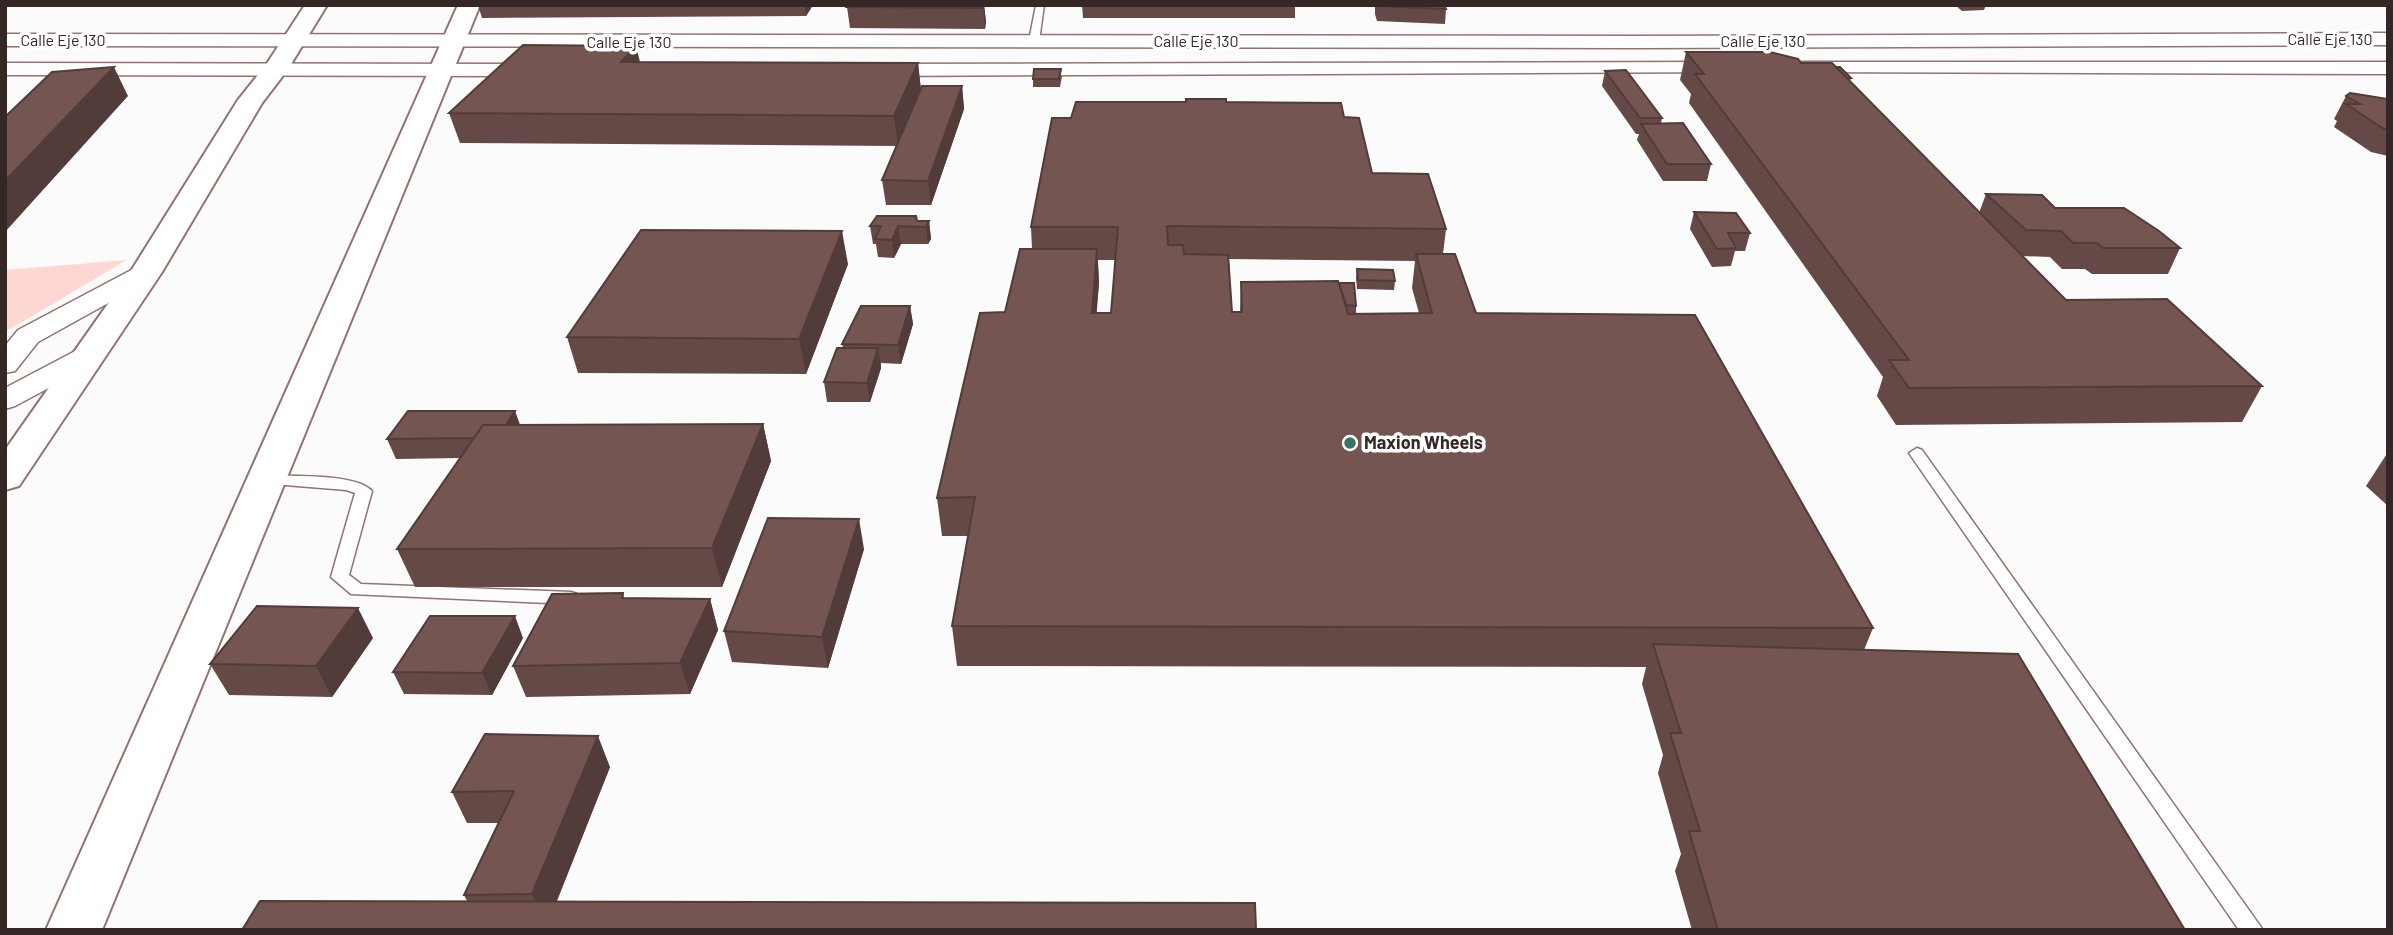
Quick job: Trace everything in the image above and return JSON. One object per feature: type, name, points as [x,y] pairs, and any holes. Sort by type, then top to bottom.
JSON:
[{"type":"street","points":[[5,478],[146,272],[251,100],[276,69],[316,5]]},
{"type":"street","points":[[74,930],[469,5]]},
{"type":"street","name":"Calle Eje 130","points":[[5,69],[276,69],[449,56],[1034,41],[2388,39]]},
{"type":"street","name":"Calle Eje 130","points":[[5,40],[293,40],[555,70]]},
{"type":"street","points":[[2077,40],[2116,69]]},
{"type":"street","points":[[1027,70],[1034,41]]},
{"type":"street","points":[[1076,71],[1081,41]]},
{"type":"street","points":[[1635,42],[1655,68]]},
{"type":"street","name":"Calle Eje 130","points":[[860,70],[1752,68]]},
{"type":"street","name":"Calle Eje 130","points":[[1780,68],[2388,68]]},
{"type":"street","points":[[5,365],[28,336],[146,272]]},
{"type":"street","points":[[5,400],[91,354]]},
{"type":"lane","points":[[1034,41],[1040,5]]},
{"type":"lane","points":[[1917,453],[2252,930]]},
{"type":"lane","points":[[267,480],[348,485],[364,491],[340,577],[357,590],[592,599]]},
{"type":"shaded area","points":[[127,260],[5,332],[5,270]]},
{"type":"building","points":[[983,5],[983,8],[847,7]]},
{"type":"building","points":[[1444,5],[1446,9],[1378,6]]},
{"type":"building","points":[[523,45],[636,46],[621,62],[918,63],[894,116],[449,113]]},
{"type":"building","points":[[1686,52],[1770,52],[1798,59],[1801,63],[1832,63],[2066,300],[2167,299],[2262,386],[1909,388],[1889,360],[1909,360],[1695,74],[1704,74]]},
{"type":"building","points":[[114,67],[5,181],[5,117],[52,72]]},
{"type":"building","points":[[1836,67],[1840,67],[1851,78],[1847,78]]},
{"type":"building","points":[[1034,69],[1061,69],[1059,79],[1033,79]]},
{"type":"building","points":[[1626,70],[1662,118],[1640,118],[1605,71]]},
{"type":"building","points":[[922,86],[962,86],[928,181],[882,180]]},
{"type":"building","points":[[2350,93],[2388,99],[2388,129],[2346,104],[2360,104],[2346,96]]},
{"type":"building","name":"Maxion Wheels","points":[[1186,99],[1341,103],[1344,117],[1359,118],[1372,173],[1428,174],[1446,229],[1167,226],[1168,245],[1183,245],[1184,254],[1228,255],[1232,312],[1242,312],[1241,282],[1338,281],[1348,314],[1432,313],[1416,254],[1455,254],[1476,313],[1695,315],[1873,628],[952,626],[975,497],[937,498],[980,313],[1005,312],[1020,249],[1097,249],[1092,313],[1111,313],[1118,227],[1031,227],[1052,118],[1071,118],[1076,102],[1186,102]]},
{"type":"building","points":[[1683,123],[1711,164],[1667,164],[1641,124]]},
{"type":"building","points":[[1986,194],[2042,195],[2055,208],[2124,208],[2180,248],[2103,248],[2097,243],[2073,243],[2061,231],[2026,230]]},
{"type":"building","points":[[1694,212],[1736,213],[1750,233],[1728,233],[1736,248],[1717,249]]},
{"type":"building","points":[[877,216],[916,216],[917,221],[929,221],[926,227],[898,226],[892,240],[875,239],[881,226],[870,226]]},
{"type":"building","points":[[641,230],[842,231],[799,339],[567,337]]},
{"type":"building","points":[[1357,269],[1393,270],[1395,281],[1358,280]]},
{"type":"building","points":[[1339,283],[1354,283],[1356,306],[1346,305]]},
{"type":"building","points":[[861,306],[910,306],[898,345],[842,344]]},
{"type":"building","points":[[837,348],[878,348],[867,383],[824,382]]},
{"type":"building","points":[[408,411],[515,411],[506,425],[483,425],[474,438],[387,439]]},
{"type":"building","points":[[763,424],[712,548],[397,549],[483,425]]},
{"type":"building","points":[[768,518],[859,519],[822,637],[724,631]]},
{"type":"building","points":[[623,593],[622,598],[710,599],[680,663],[513,666],[552,594]]},
{"type":"building","points":[[257,606],[358,608],[316,666],[210,664]]},
{"type":"building","points":[[430,616],[515,616],[482,673],[393,672]]},
{"type":"building","points":[[1653,644],[2018,654],[2185,930],[1718,930],[1689,831],[1700,831],[1670,733],[1681,733]]},
{"type":"building","points":[[485,734],[598,736],[532,894],[464,895],[514,791],[452,792]]},
{"type":"building","points":[[260,901],[1255,903],[1256,930],[242,930]]},
{"type":"place","name":"Maxion Wheels","points":[[1350,443]]}]
